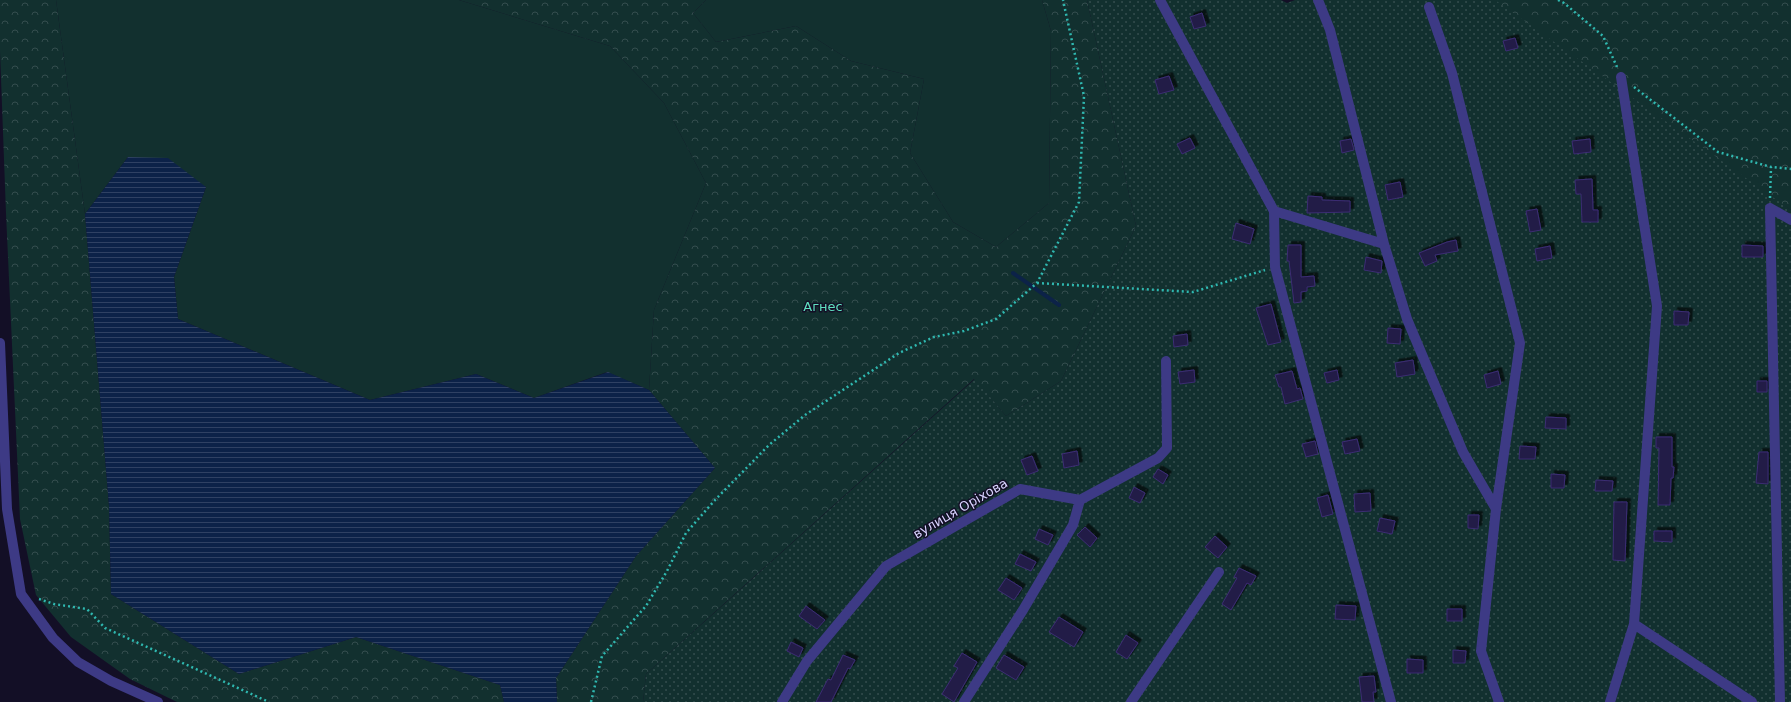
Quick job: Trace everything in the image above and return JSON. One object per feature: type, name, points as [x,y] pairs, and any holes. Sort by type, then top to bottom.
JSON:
[{"type":"street","points":[[1160,0],[1274,211],[1275,267],[1390,702]]},
{"type":"street","points":[[1318,0],[1330,30],[1384,244],[1407,319],[1463,452],[1496,509]]},
{"type":"street","points":[[1429,7],[1452,73],[1520,343],[1496,509],[1482,651],[1499,702]]},
{"type":"street","points":[[1610,702],[1634,624],[1657,306],[1621,77]]},
{"type":"street","points":[[1770,208],[1791,220]]},
{"type":"street","points":[[1770,208],[1780,702]]},
{"type":"street","points":[[1274,211],[1384,244]]},
{"type":"street","points":[[0,343],[7,510],[21,594],[53,638],[78,662],[111,681],[158,702]]},
{"type":"street","points":[[964,702],[1023,610],[1073,525],[1080,500],[1158,458],[1167,448],[1166,361]]},
{"type":"street","name":"вулиця Оріхова","points":[[782,702],[807,661],[886,566],[1020,489],[1080,500]]},
{"type":"street","points":[[1131,702],[1219,572]]},
{"type":"street","points":[[1634,624],[1752,702]]},
{"type":"path","points":[[591,702],[602,656],[646,606],[667,571],[686,533],[715,500],[770,445],[805,415],[899,353],[934,337],[964,331],[996,319],[1038,283],[1079,202],[1084,96],[1063,0]]},
{"type":"path","points":[[1558,0],[1564,3],[1603,36],[1621,77],[1718,152],[1772,167],[1791,169]]},
{"type":"path","points":[[1770,208],[1772,167]]},
{"type":"path","points":[[1038,283],[1193,292],[1275,267]]},
{"type":"path","points":[[21,594],[54,604],[87,609],[105,628],[269,702]]},
{"type":"green space","points":[[0,0],[56,0],[85,214],[109,506],[111,594],[239,674],[356,637],[500,685],[504,702],[177,702],[130,679],[71,637],[36,595],[20,519],[6,213],[0,51]]},
{"type":"green space","points":[[56,0],[459,0],[610,46],[664,103],[706,183],[654,310],[649,390],[607,372],[534,398],[476,374],[370,400],[178,319],[174,277],[206,187],[128,157],[85,214]]},
{"type":"green space","name":"Агнес","points":[[459,0],[706,0],[693,13],[716,42],[796,26],[851,61],[924,79],[910,153],[953,222],[996,247],[1049,203],[1051,31],[1042,0],[1087,0],[1136,226],[1061,381],[1006,416],[974,379],[646,674],[643,702],[557,702],[556,678],[636,556],[715,468],[649,390],[654,310],[706,183],[664,103],[610,46]]},
{"type":"green space","points":[[706,0],[1042,0],[1051,31],[1049,203],[996,247],[953,222],[910,153],[924,79],[851,61],[796,26],[716,42],[693,13]]},
{"type":"green space","points":[[1087,0],[1281,0],[1287,3],[1295,0],[1495,0],[1791,210],[1791,702],[643,702],[646,674],[975,379],[1006,416],[1061,381],[1136,226]]},
{"type":"green space","points":[[1493,0],[1791,0],[1791,210],[1773,199]]},
{"type":"water","points":[[128,157],[168,158],[206,187],[174,277],[178,319],[370,400],[476,374],[534,398],[608,372],[649,390],[715,468],[636,556],[556,678],[557,702],[504,702],[500,685],[356,637],[239,674],[111,594],[109,506],[85,214]]},
{"type":"building","points":[[1202,13],[1206,26],[1194,29],[1190,17]]},
{"type":"building","points":[[1515,38],[1518,48],[1506,51],[1503,41]]},
{"type":"building","points":[[1169,76],[1174,90],[1159,94],[1155,80]]},
{"type":"building","points":[[1190,138],[1195,148],[1182,154],[1177,144]]},
{"type":"building","points":[[1351,139],[1354,150],[1342,153],[1340,141]]},
{"type":"building","points":[[1590,139],[1591,152],[1574,154],[1572,141]]},
{"type":"building","points":[[1592,179],[1593,210],[1598,210],[1598,222],[1582,222],[1581,194],[1576,194],[1575,180]]},
{"type":"building","points":[[1400,182],[1403,197],[1388,200],[1385,185]]},
{"type":"building","points":[[1308,196],[1322,197],[1322,200],[1350,201],[1350,212],[1307,213]]},
{"type":"building","points":[[1537,209],[1541,230],[1530,232],[1526,211]]},
{"type":"building","points":[[1236,223],[1254,229],[1250,244],[1232,239]]},
{"type":"building","points":[[1456,240],[1458,251],[1435,255],[1437,261],[1425,266],[1419,253]]},
{"type":"building","points":[[1288,245],[1301,245],[1301,277],[1314,276],[1315,286],[1307,287],[1307,291],[1301,292],[1301,302],[1294,303],[1289,261],[1287,261]]},
{"type":"building","points":[[1742,245],[1763,246],[1763,257],[1742,257]]},
{"type":"building","points":[[1550,246],[1552,258],[1537,261],[1535,249]]},
{"type":"building","points":[[1366,257],[1382,261],[1381,273],[1364,270]]},
{"type":"building","points":[[1271,304],[1281,342],[1268,345],[1256,308]]},
{"type":"building","points":[[1674,311],[1689,312],[1688,325],[1674,325]]},
{"type":"building","points":[[1388,328],[1401,329],[1400,344],[1387,343]]},
{"type":"building","points":[[1187,334],[1188,345],[1174,347],[1173,336]]},
{"type":"building","points":[[1413,360],[1415,374],[1397,377],[1395,363]]},
{"type":"building","points":[[1194,370],[1195,382],[1180,384],[1178,372]]},
{"type":"building","points":[[1337,370],[1339,380],[1327,383],[1324,373]]},
{"type":"building","points":[[1292,371],[1297,389],[1300,388],[1303,399],[1285,404],[1281,387],[1279,387],[1275,375]]},
{"type":"building","points":[[1498,371],[1501,384],[1487,388],[1484,375]]},
{"type":"building","points":[[1757,381],[1767,381],[1767,392],[1757,392]]},
{"type":"building","points":[[1546,417],[1566,418],[1566,429],[1545,428]]},
{"type":"building","points":[[1656,437],[1672,437],[1672,467],[1674,467],[1673,478],[1671,478],[1670,505],[1658,505],[1659,448],[1656,448]]},
{"type":"building","points":[[1357,439],[1360,451],[1345,454],[1342,442]]},
{"type":"building","points":[[1315,441],[1318,454],[1306,457],[1302,444]]},
{"type":"building","points":[[1520,446],[1536,447],[1535,459],[1519,459]]},
{"type":"building","points":[[1077,451],[1079,465],[1064,468],[1062,454]]},
{"type":"building","points":[[1759,452],[1768,452],[1768,484],[1756,483]]},
{"type":"building","points":[[1032,456],[1038,471],[1027,475],[1021,460]]},
{"type":"building","points":[[1158,469],[1168,475],[1163,484],[1153,477]]},
{"type":"building","points":[[1551,474],[1565,475],[1564,488],[1551,488]]},
{"type":"building","points":[[1596,480],[1613,481],[1612,491],[1595,491]]},
{"type":"building","points":[[1134,487],[1145,493],[1140,503],[1129,498]]},
{"type":"building","points":[[1370,493],[1371,511],[1355,512],[1354,494]]},
{"type":"building","points":[[1328,495],[1333,514],[1322,517],[1317,498]]},
{"type":"building","points":[[1614,502],[1627,502],[1625,561],[1613,560]]},
{"type":"building","points":[[1468,515],[1479,515],[1478,529],[1468,528]]},
{"type":"building","points":[[1380,518],[1395,521],[1392,534],[1377,531]]},
{"type":"building","points":[[1085,527],[1097,538],[1090,547],[1077,535]]},
{"type":"building","points":[[1039,529],[1053,535],[1048,545],[1035,539]]},
{"type":"building","points":[[1654,531],[1672,531],[1672,542],[1654,541]]},
{"type":"building","points":[[1215,536],[1227,547],[1218,558],[1205,547]]},
{"type":"building","points":[[1020,554],[1036,562],[1031,571],[1015,564]]},
{"type":"building","points":[[1239,568],[1256,576],[1251,585],[1247,583],[1231,610],[1222,604],[1237,578],[1234,577]]},
{"type":"building","points":[[1006,578],[1022,588],[1014,600],[998,590]]},
{"type":"building","points":[[1336,605],[1356,606],[1355,620],[1335,619]]},
{"type":"building","points":[[806,606],[825,620],[817,629],[799,616]]},
{"type":"building","points":[[1447,609],[1462,609],[1462,621],[1447,621]]},
{"type":"building","points":[[1059,617],[1083,632],[1074,647],[1049,632]]},
{"type":"building","points":[[1126,635],[1138,643],[1127,659],[1116,652]]},
{"type":"building","points":[[791,642],[803,648],[799,657],[787,651]]},
{"type":"building","points":[[1453,650],[1466,651],[1465,663],[1453,663]]},
{"type":"building","points":[[962,653],[977,662],[954,702],[942,694],[958,668],[954,666]]},
{"type":"building","points":[[843,655],[855,660],[850,669],[848,668],[831,702],[816,702],[828,679],[831,680]]},
{"type":"building","points":[[1004,655],[1024,667],[1016,680],[996,668]]},
{"type":"building","points":[[1407,659],[1423,660],[1423,673],[1407,673]]},
{"type":"building","points":[[1374,676],[1376,692],[1373,692],[1374,702],[1362,702],[1359,677]]},
{"type":"waterway","points":[[1013,273],[1059,305]]}]
